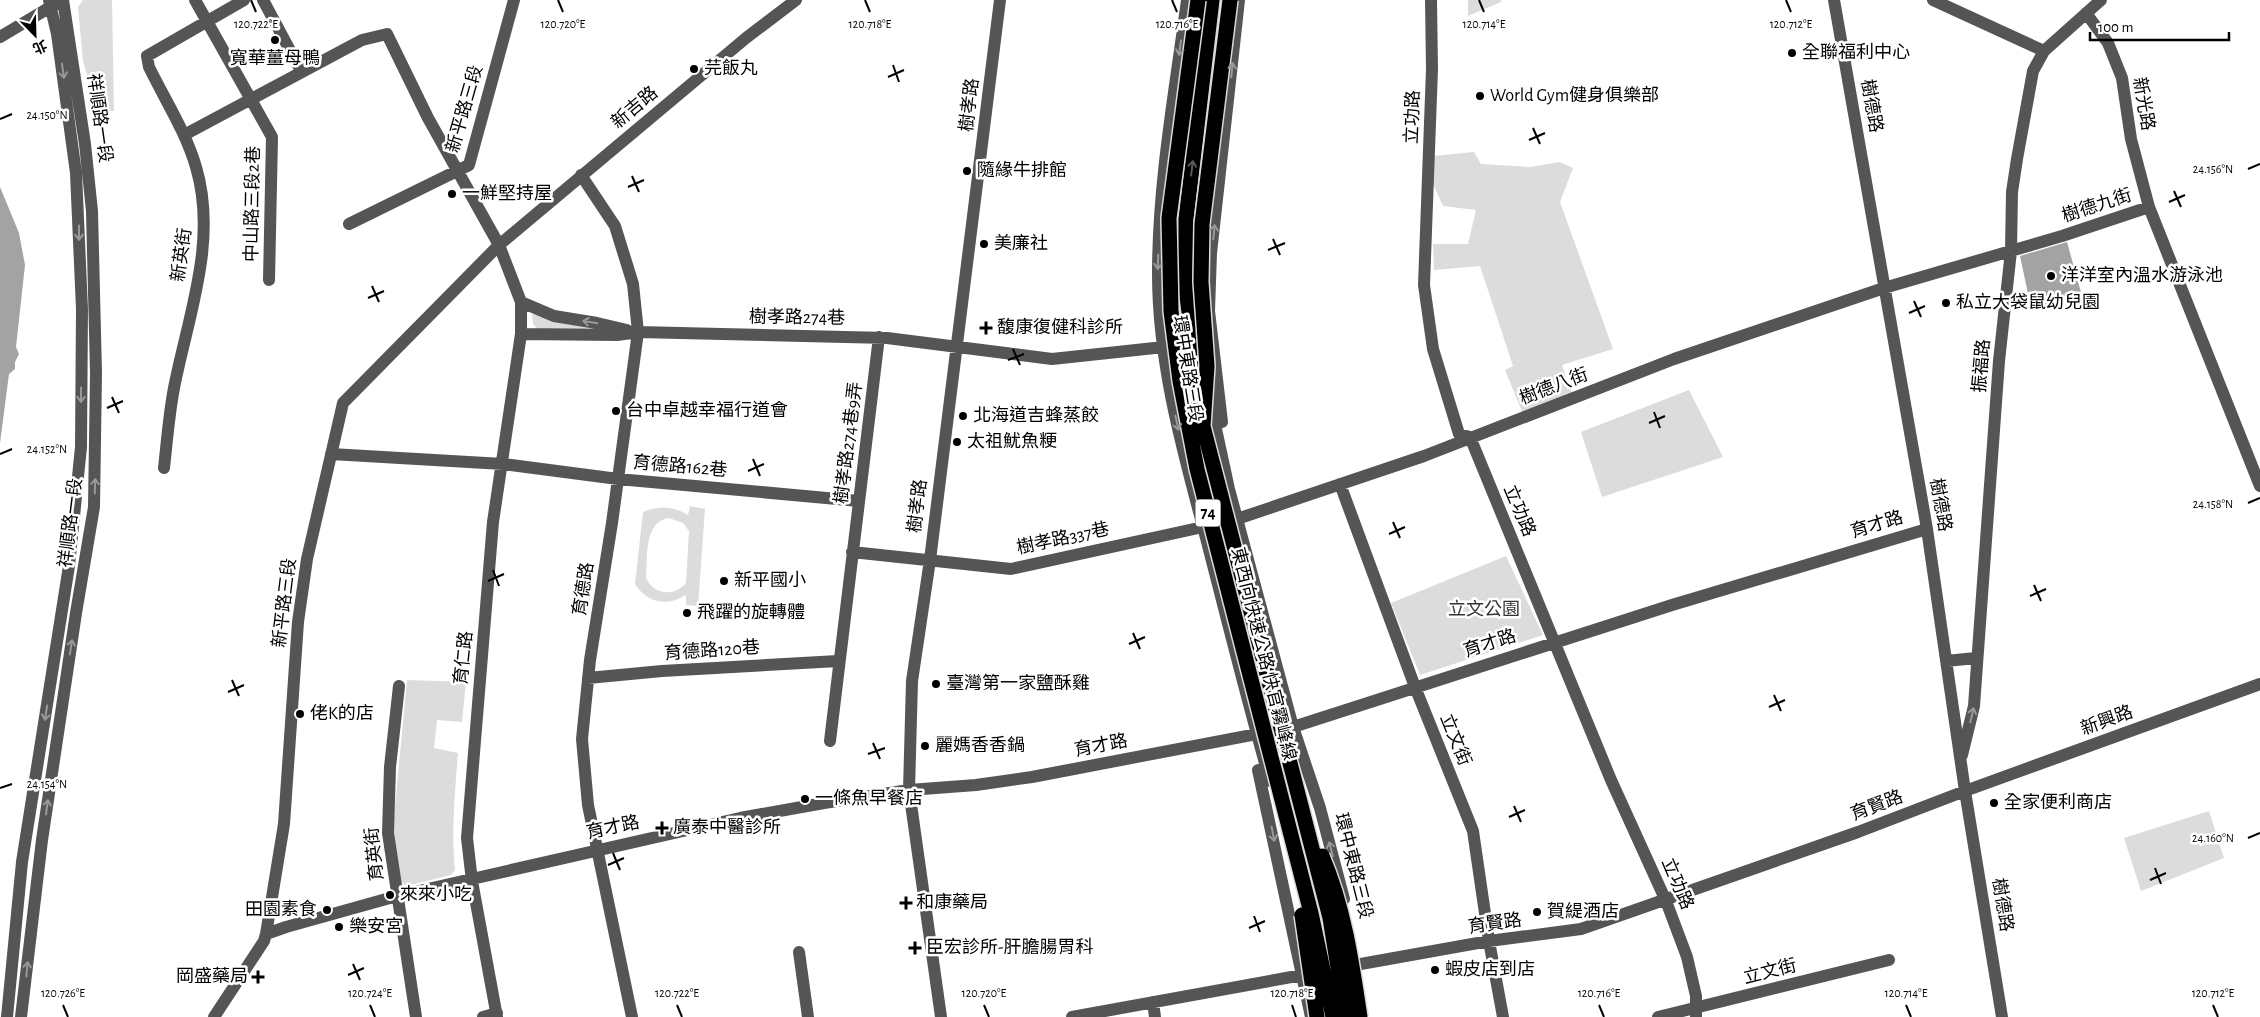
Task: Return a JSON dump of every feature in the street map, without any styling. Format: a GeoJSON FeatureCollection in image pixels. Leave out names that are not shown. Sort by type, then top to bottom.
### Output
{"type":"FeatureCollection","features":[{"type":"Feature","properties":{"kind":"highway","name":"東西向快速公路 快官霧峰線"},"geometry":{"type":"LineString","coordinates":[[1198,0],[1169,218],[1170,311],[1196,469],[1285,820],[1311,913],[1332,1017]]}},
{"type":"Feature","properties":{"kind":"highway","name":"東西向快速公路 快官霧峰線"},"geometry":{"type":"LineString","coordinates":[[1212,0],[1186,220],[1185,280],[1191,339],[1203,426],[1330,918],[1346,1017]]}},
{"type":"Feature","properties":{"kind":"highway","name":"74"},"geometry":{"type":"LineString","coordinates":[[1203,426],[1206,366],[1201,282],[1202,224],[1230,0]]}},
{"type":"Feature","properties":{"kind":"highway"},"geometry":{"type":"LineString","coordinates":[[1304,816],[1334,884],[1348,945],[1360,1017]]}},
{"type":"Feature","properties":{"kind":"highway"},"geometry":{"type":"LineString","coordinates":[[1285,820],[1317,1017]]}},
{"type":"Feature","properties":{"kind":"street","name":"中山路三段2巷"},"geometry":{"type":"LineString","coordinates":[[194,0],[254,96],[272,137],[269,280]]}},
{"type":"Feature","properties":{"kind":"street"},"geometry":{"type":"LineString","coordinates":[[207,22],[244,0]]}},
{"type":"Feature","properties":{"kind":"street"},"geometry":{"type":"LineString","coordinates":[[262,0],[296,74]]}},
{"type":"Feature","properties":{"kind":"street","name":"新平路三段"},"geometry":{"type":"LineString","coordinates":[[514,0],[469,165],[458,170],[498,245],[521,302]]}},
{"type":"Feature","properties":{"kind":"street","name":"新吉路"},"geometry":{"type":"LineString","coordinates":[[498,245],[746,38],[796,0]]}},
{"type":"Feature","properties":{"kind":"street","name":"樹孝路"},"geometry":{"type":"LineString","coordinates":[[942,1017],[909,790],[912,680],[930,560],[1000,0]]}},
{"type":"Feature","properties":{"kind":"street","name":"環中東路三段"},"geometry":{"type":"LineString","coordinates":[[1187,0],[1160,217],[1158,275],[1169,386],[1203,527],[1257,735],[1307,912],[1326,1017]]}},
{"type":"Feature","properties":{"kind":"street","name":"環中東路三段"},"geometry":{"type":"LineString","coordinates":[[1223,0],[1198,222],[1195,278],[1199,341],[1229,489],[1293,727],[1320,808],[1345,901],[1355,1017]]}},
{"type":"Feature","properties":{"kind":"street","name":"環中東路三段"},"geometry":{"type":"LineString","coordinates":[[1229,489],[1209,311],[1211,253],[1239,0]]}},
{"type":"Feature","properties":{"kind":"street","name":"立功路"},"geometry":{"type":"LineString","coordinates":[[1431,0],[1432,69],[1424,285],[1433,349],[1459,434],[1470,437],[1611,780],[1666,901],[1687,957],[1696,1012]]}},
{"type":"Feature","properties":{"kind":"street","name":"樹德路"},"geometry":{"type":"LineString","coordinates":[[1834,0],[1927,529],[1965,791],[2002,1017]]}},
{"type":"Feature","properties":{"kind":"street"},"geometry":{"type":"LineString","coordinates":[[1933,0],[2044,52]]}},
{"type":"Feature","properties":{"kind":"street","name":"振福路"},"geometry":{"type":"LineString","coordinates":[[1961,763],[1974,708],[1976,658],[1999,361],[2011,251],[2012,192],[2033,71],[2044,52],[2101,0]]}},
{"type":"Feature","properties":{"kind":"street"},"geometry":{"type":"LineString","coordinates":[[0,37],[56,2]]}},
{"type":"Feature","properties":{"kind":"street","name":"祥順路一段"},"geometry":{"type":"LineString","coordinates":[[7,1017],[22,862],[69,566],[81,448],[82,309],[76,172],[57,34],[56,2]]}},
{"type":"Feature","properties":{"kind":"street","name":"祥順路一段"},"geometry":{"type":"LineString","coordinates":[[22,1017],[42,840],[94,507],[96,373],[92,211],[85,144],[56,2]]}},
{"type":"Feature","properties":{"kind":"street","name":"新光路"},"geometry":{"type":"LineString","coordinates":[[2086,13],[2108,43],[2122,78],[2131,139],[2149,207]]}},
{"type":"Feature","properties":{"kind":"street","name":"新英街"},"geometry":{"type":"LineString","coordinates":[[164,468],[174,390],[205,235],[204,208],[196,167],[184,135],[149,67],[147,56],[207,22]]}},
{"type":"Feature","properties":{"kind":"street"},"geometry":{"type":"LineString","coordinates":[[184,135],[362,40],[387,34],[428,118],[458,170],[349,224]]}},
{"type":"Feature","properties":{"kind":"street","name":"育德路"},"geometry":{"type":"LineString","coordinates":[[582,175],[614,226],[633,284],[638,332],[588,678],[582,739],[588,805],[632,1017]]}},
{"type":"Feature","properties":{"kind":"street","name":"樹德九街"},"geometry":{"type":"LineString","coordinates":[[1884,288],[2011,251],[2149,207],[2260,486]]}},
{"type":"Feature","properties":{"kind":"street","name":"新平路三段"},"geometry":{"type":"LineString","coordinates":[[214,1017],[266,934],[284,824],[298,622],[307,559],[343,403],[498,245]]}},
{"type":"Feature","properties":{"kind":"street","name":"樹德八街"},"geometry":{"type":"LineString","coordinates":[[1237,519],[1424,456],[1674,359],[1884,288]]}},
{"type":"Feature","properties":{"kind":"street"},"geometry":{"type":"LineString","coordinates":[[521,302],[554,316],[597,322],[638,332]]}},
{"type":"Feature","properties":{"kind":"street","name":"育仁路"},"geometry":{"type":"LineString","coordinates":[[497,1015],[467,838],[493,522],[520,334],[521,302]]}},
{"type":"Feature","properties":{"kind":"street"},"geometry":{"type":"LineString","coordinates":[[520,334],[617,335],[638,332]]}},
{"type":"Feature","properties":{"kind":"street","name":"樹孝路274巷"},"geometry":{"type":"LineString","coordinates":[[638,332],[879,337],[1052,358],[1164,347]]}},
{"type":"Feature","properties":{"kind":"street","name":"樹孝路274巷9弄"},"geometry":{"type":"LineString","coordinates":[[830,741],[838,661],[879,337]]}},
{"type":"Feature","properties":{"kind":"street","name":"育德路162巷"},"geometry":{"type":"LineString","coordinates":[[331,454],[502,464],[618,479],[859,501]]}},
{"type":"Feature","properties":{"kind":"street","name":"立文街"},"geometry":{"type":"LineString","coordinates":[[1340,484],[1415,686],[1473,831],[1489,941],[1503,1017]]}},
{"type":"Feature","properties":{"kind":"street","name":"樹孝路337巷"},"geometry":{"type":"LineString","coordinates":[[852,552],[1011,569],[1203,527]]}},
{"type":"Feature","properties":{"kind":"street","name":"育才路"},"geometry":{"type":"LineString","coordinates":[[266,934],[397,896],[473,877],[749,816],[909,790],[976,785],[1032,777],[1293,727],[1555,641],[1927,529]]}},
{"type":"Feature","properties":{"kind":"street"},"geometry":{"type":"LineString","coordinates":[[1946,661],[1976,658]]}},
{"type":"Feature","properties":{"kind":"street","name":"育德路120巷"},"geometry":{"type":"LineString","coordinates":[[588,678],[662,671],[838,661]]}},
{"type":"Feature","properties":{"kind":"street","name":"新興路"},"geometry":{"type":"LineString","coordinates":[[1965,791],[2260,684]]}},
{"type":"Feature","properties":{"kind":"street","name":"育英街"},"geometry":{"type":"LineString","coordinates":[[399,686],[390,767],[388,833],[416,1017]]}},
{"type":"Feature","properties":{"kind":"street","name":"環中東路三段"},"geometry":{"type":"LineString","coordinates":[[1257,735],[1257,765],[1311,1017]]}},
{"type":"Feature","properties":{"kind":"street","name":"育賢路"},"geometry":{"type":"LineString","coordinates":[[1072,1017],[1489,941],[1581,929],[1666,901],[1858,832],[1965,791]]}},
{"type":"Feature","properties":{"kind":"street"},"geometry":{"type":"LineString","coordinates":[[799,952],[808,1017]]}},
{"type":"Feature","properties":{"kind":"street","name":"立文街"},"geometry":{"type":"LineString","coordinates":[[1658,1017],[1696,1012],[1889,960]]}},
{"type":"Feature","properties":{"kind":"street","name":"環中東路三段"},"geometry":{"type":"LineString","coordinates":[[1352,965],[1366,1017]]}},
{"type":"Feature","properties":{"kind":"street"},"geometry":{"type":"LineString","coordinates":[[1153,1002],[1155,1017]]}},
{"type":"Feature","properties":{"kind":"street"},"geometry":{"type":"LineString","coordinates":[[483,1017],[497,1015]]}},
{"type":"Feature","properties":{"kind":"green space"},"geometry":{"type":"Polygon","coordinates":[[[83,0],[112,0],[114,111],[98,111],[83,61],[78,7],[83,0]]]}},
{"type":"Feature","properties":{"kind":"green space"},"geometry":{"type":"Polygon","coordinates":[[[1468,0],[1501,0],[1501,2],[1468,16],[1468,0]]]}},
{"type":"Feature","properties":{"kind":"green space"},"geometry":{"type":"Polygon","coordinates":[[[1474,152],[1481,164],[1530,167],[1560,162],[1573,168],[1560,202],[1613,349],[1562,365],[1573,396],[1523,414],[1505,370],[1513,366],[1480,266],[1434,270],[1433,244],[1468,244],[1476,210],[1443,206],[1433,184],[1433,156],[1474,152]]]}},
{"type":"Feature","properties":{"kind":"green space"},"geometry":{"type":"Polygon","coordinates":[[[532,314],[607,329],[539,330],[533,324],[532,314]]]}},
{"type":"Feature","properties":{"kind":"green space"},"geometry":{"type":"Polygon","coordinates":[[[1689,390],[1723,457],[1602,497],[1581,432],[1689,390]]]}},
{"type":"Feature","properties":{"kind":"green space"},"geometry":{"type":"Polygon","coordinates":[[[690,506],[705,509],[698,606],[686,605],[686,595],[679,599],[665,602],[651,599],[635,584],[643,512],[655,508],[666,508],[688,515],[690,506]],[[669,518],[655,526],[651,533],[647,551],[646,578],[659,591],[676,591],[686,583],[689,531],[683,523],[669,518]]]}},
{"type":"Feature","properties":{"kind":"green space","name":"立文公園"},"geometry":{"type":"Polygon","coordinates":[[[1506,556],[1543,635],[1420,675],[1391,603],[1506,556]]]}},
{"type":"Feature","properties":{"kind":"green space"},"geometry":{"type":"Polygon","coordinates":[[[407,680],[466,682],[462,722],[437,720],[434,748],[458,753],[453,826],[455,870],[451,875],[406,886],[401,882],[393,828],[407,680]]]}},
{"type":"Feature","properties":{"kind":"green space"},"geometry":{"type":"Polygon","coordinates":[[[2209,811],[2224,858],[2141,891],[2124,838],[2209,811]]]}},
{"type":"Feature","properties":{"kind":"shaded area"},"geometry":{"type":"Polygon","coordinates":[[[0,187],[19,233],[25,265],[16,347],[19,354],[15,362],[15,369],[9,374],[0,443],[0,187]]]}},
{"type":"Feature","properties":{"kind":"shaded area","name":"洋洋室內溫水游泳池"},"geometry":{"type":"Polygon","coordinates":[[[2067,242],[2083,304],[2067,308],[2065,301],[2030,311],[2020,256],[2067,242]]]}},
{"type":"Feature","properties":{"kind":"place","name":"寬華薑母鴨"},"geometry":{"type":"Point","coordinates":[275,40]}},
{"type":"Feature","properties":{"kind":"place","name":"全聯福利中心"},"geometry":{"type":"Point","coordinates":[1792,53]}},
{"type":"Feature","properties":{"kind":"place","name":"芫飯丸"},"geometry":{"type":"Point","coordinates":[694,69]}},
{"type":"Feature","properties":{"kind":"place","name":"World Gym健身俱樂部"},"geometry":{"type":"Point","coordinates":[1480,96]}},
{"type":"Feature","properties":{"kind":"place","name":"隨緣牛排館"},"geometry":{"type":"Point","coordinates":[967,171]}},
{"type":"Feature","properties":{"kind":"place","name":"一鮮堅持屋"},"geometry":{"type":"Point","coordinates":[452,194]}},
{"type":"Feature","properties":{"kind":"place","name":"美廉社"},"geometry":{"type":"Point","coordinates":[984,244]}},
{"type":"Feature","properties":{"kind":"place","name":"洋洋室內溫水游泳池"},"geometry":{"type":"Point","coordinates":[2051,276]}},
{"type":"Feature","properties":{"kind":"place","name":"私立大袋鼠幼兒園"},"geometry":{"type":"Point","coordinates":[1946,303]}},
{"type":"Feature","properties":{"kind":"place","name":"馥康復健科診所"},"geometry":{"type":"Point","coordinates":[986,328]}},
{"type":"Feature","properties":{"kind":"place","name":"台中卓越幸福行道會"},"geometry":{"type":"Point","coordinates":[616,411]}},
{"type":"Feature","properties":{"kind":"place","name":"北海道吉蜂蒸餃"},"geometry":{"type":"Point","coordinates":[963,416]}},
{"type":"Feature","properties":{"kind":"place","name":"太祖魷魚粳"},"geometry":{"type":"Point","coordinates":[957,442]}},
{"type":"Feature","properties":{"kind":"place","name":"新平國小"},"geometry":{"type":"Point","coordinates":[724,581]}},
{"type":"Feature","properties":{"kind":"place","name":"飛躍的旋轉體"},"geometry":{"type":"Point","coordinates":[687,613]}},
{"type":"Feature","properties":{"kind":"place","name":"臺灣第一家鹽酥雞"},"geometry":{"type":"Point","coordinates":[936,684]}},
{"type":"Feature","properties":{"kind":"place","name":"佬K的店"},"geometry":{"type":"Point","coordinates":[300,714]}},
{"type":"Feature","properties":{"kind":"place","name":"麗媽香香鍋"},"geometry":{"type":"Point","coordinates":[925,746]}},
{"type":"Feature","properties":{"kind":"place","name":"一條魚早餐店"},"geometry":{"type":"Point","coordinates":[805,799]}},
{"type":"Feature","properties":{"kind":"place","name":"全家便利商店"},"geometry":{"type":"Point","coordinates":[1994,803]}},
{"type":"Feature","properties":{"kind":"place","name":"廣泰中醫診所"},"geometry":{"type":"Point","coordinates":[662,828]}},
{"type":"Feature","properties":{"kind":"place","name":"來來小吃"},"geometry":{"type":"Point","coordinates":[390,895]}},
{"type":"Feature","properties":{"kind":"place","name":"和康藥局"},"geometry":{"type":"Point","coordinates":[906,903]}},
{"type":"Feature","properties":{"kind":"place","name":"田園素食"},"geometry":{"type":"Point","coordinates":[327,910]}},
{"type":"Feature","properties":{"kind":"place","name":"賀緹酒店"},"geometry":{"type":"Point","coordinates":[1537,912]}},
{"type":"Feature","properties":{"kind":"place","name":"樂安宮"},"geometry":{"type":"Point","coordinates":[339,927]}},
{"type":"Feature","properties":{"kind":"place","name":"臣宏診所-肝膽腸胃科"},"geometry":{"type":"Point","coordinates":[915,948]}},
{"type":"Feature","properties":{"kind":"place","name":"蝦皮店到店"},"geometry":{"type":"Point","coordinates":[1435,970]}},
{"type":"Feature","properties":{"kind":"place","name":"岡盛藥局"},"geometry":{"type":"Point","coordinates":[258,977]}}]}
